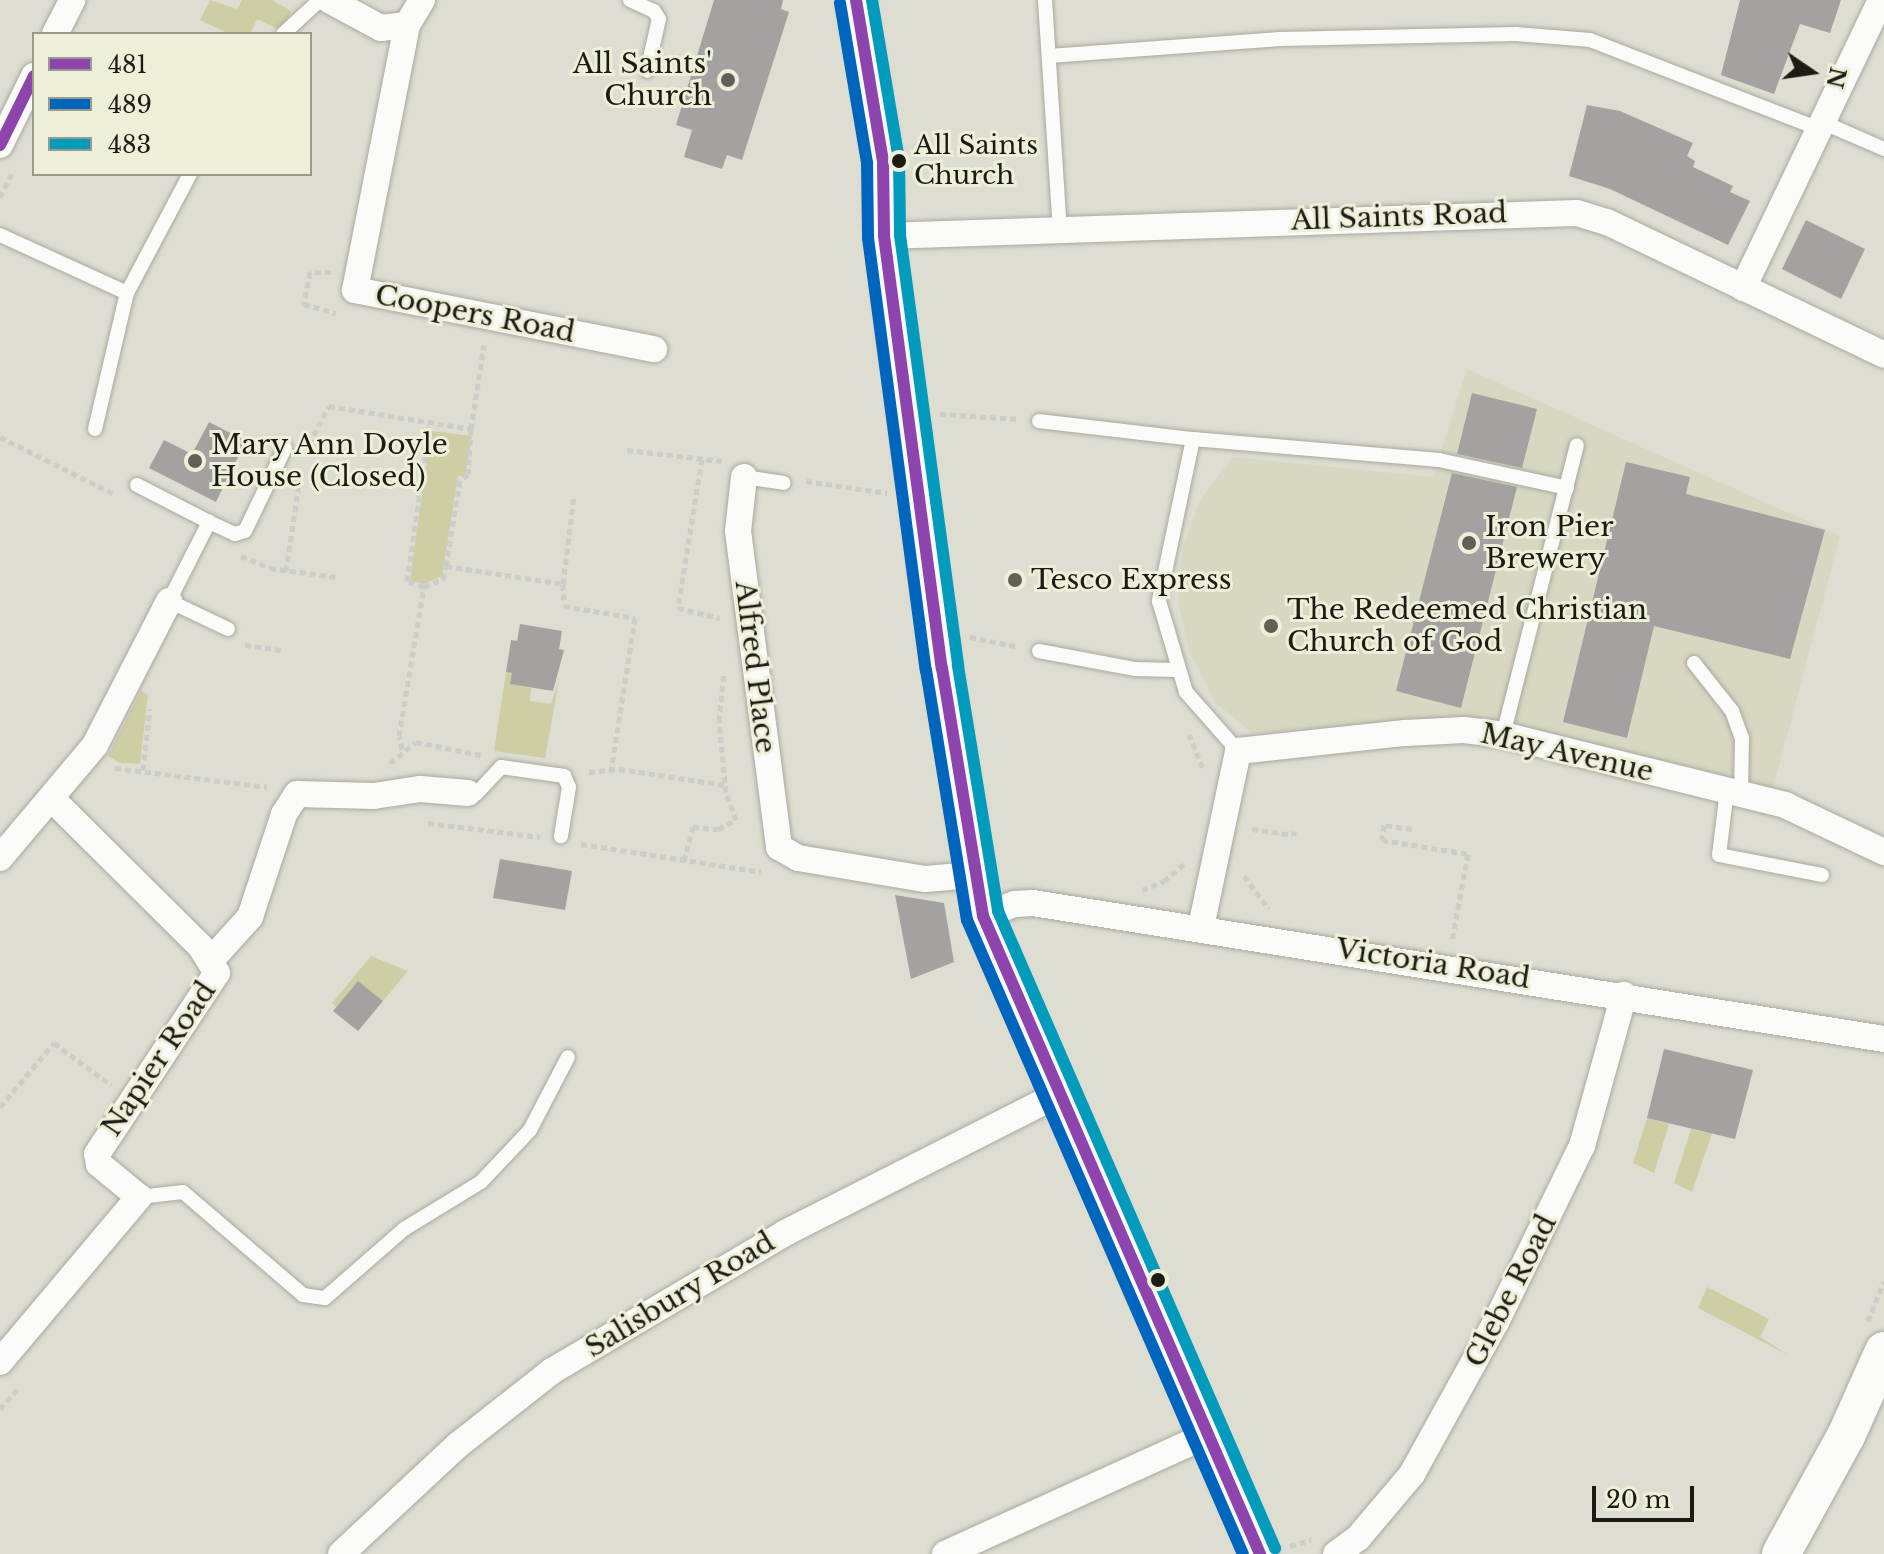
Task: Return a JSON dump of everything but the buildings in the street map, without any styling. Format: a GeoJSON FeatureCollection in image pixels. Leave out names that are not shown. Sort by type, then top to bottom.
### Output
{"type":"FeatureCollection","features":[{"type":"Feature","properties":{"kind":"main road"},"geometry":{"type":"LineString","coordinates":[[1781,1554],[1874,1401],[1884,1351]]}},
{"type":"Feature","properties":{"kind":"street"},"geometry":{"type":"LineString","coordinates":[[56,32],[72,0]]}},
{"type":"Feature","properties":{"kind":"street"},"geometry":{"type":"LineString","coordinates":[[329,0],[381,28],[407,25]]}},
{"type":"Feature","properties":{"kind":"street","name":"Coopers Road"},"geometry":{"type":"LineString","coordinates":[[422,0],[407,25],[355,290],[654,349]]}},
{"type":"Feature","properties":{"kind":"street"},"geometry":{"type":"LineString","coordinates":[[856,0],[883,162],[884,236],[929,421],[973,875],[983,916],[1209,1434],[1271,1547]]}},
{"type":"Feature","properties":{"kind":"street"},"geometry":{"type":"LineString","coordinates":[[1743,288],[1881,0]]}},
{"type":"Feature","properties":{"kind":"street"},"geometry":{"type":"LineString","coordinates":[[0,145],[32,80]]}},
{"type":"Feature","properties":{"kind":"street","name":"All Saints Road"},"geometry":{"type":"LineString","coordinates":[[884,236],[1568,213],[1607,222],[1884,355]]}},
{"type":"Feature","properties":{"kind":"street","name":"Alfred Place"},"geometry":{"type":"LineString","coordinates":[[744,477],[738,531],[782,864]]}},
{"type":"Feature","properties":{"kind":"street"},"geometry":{"type":"LineString","coordinates":[[0,858],[53,800],[104,731],[169,601]]}},
{"type":"Feature","properties":{"kind":"street","name":"May Avenue"},"geometry":{"type":"LineString","coordinates":[[1238,751],[1405,733],[1464,730],[1503,735],[1785,805],[1884,852]]}},
{"type":"Feature","properties":{"kind":"street"},"geometry":{"type":"LineString","coordinates":[[1201,927],[1238,751]]}},
{"type":"Feature","properties":{"kind":"street"},"geometry":{"type":"LineString","coordinates":[[212,959],[250,917],[284,814],[297,794],[374,796],[420,789],[468,793]]}},
{"type":"Feature","properties":{"kind":"street","name":"Napier Road"},"geometry":{"type":"LineString","coordinates":[[53,800],[212,959],[217,970],[213,982],[131,1100],[96,1157],[139,1197]]}},
{"type":"Feature","properties":{"kind":"street"},"geometry":{"type":"LineString","coordinates":[[782,864],[925,879],[973,875]]}},
{"type":"Feature","properties":{"kind":"street","name":"Victoria Road"},"geometry":{"type":"LineString","coordinates":[[983,916],[1026,903],[1201,927],[1884,1039]]}},
{"type":"Feature","properties":{"kind":"street","name":"Glebe Road"},"geometry":{"type":"LineString","coordinates":[[1327,1546],[1358,1538],[1412,1474],[1496,1322],[1582,1146],[1624,995]]}},
{"type":"Feature","properties":{"kind":"street","name":"Salisbury Road"},"geometry":{"type":"LineString","coordinates":[[341,1554],[458,1445],[552,1371],[785,1233],[1059,1094]]}},
{"type":"Feature","properties":{"kind":"street"},"geometry":{"type":"LineString","coordinates":[[0,1362],[139,1197]]}},
{"type":"Feature","properties":{"kind":"street"},"geometry":{"type":"LineString","coordinates":[[945,1554],[1209,1434]]}},
{"type":"Feature","properties":{"kind":"lane"},"geometry":{"type":"LineString","coordinates":[[285,32],[320,0]]}},
{"type":"Feature","properties":{"kind":"lane"},"geometry":{"type":"LineString","coordinates":[[630,0],[654,11],[659,19],[647,71]]}},
{"type":"Feature","properties":{"kind":"lane"},"geometry":{"type":"LineString","coordinates":[[1045,0],[1060,229]]}},
{"type":"Feature","properties":{"kind":"lane"},"geometry":{"type":"LineString","coordinates":[[1049,56],[1280,39],[1516,34],[1590,40],[1884,149]]}},
{"type":"Feature","properties":{"kind":"lane"},"geometry":{"type":"LineString","coordinates":[[95,429],[127,293],[189,176]]}},
{"type":"Feature","properties":{"kind":"lane"},"geometry":{"type":"LineString","coordinates":[[0,235],[127,293]]}},
{"type":"Feature","properties":{"kind":"lane"},"geometry":{"type":"LineString","coordinates":[[1039,421],[1193,439],[1439,460],[1567,488]]}},
{"type":"Feature","properties":{"kind":"lane"},"geometry":{"type":"LineString","coordinates":[[1193,439],[1159,601],[1186,692],[1238,751]]}},
{"type":"Feature","properties":{"kind":"lane"},"geometry":{"type":"LineString","coordinates":[[1503,735],[1577,445]]}},
{"type":"Feature","properties":{"kind":"lane"},"geometry":{"type":"LineString","coordinates":[[137,485],[209,522],[242,534],[285,448]]}},
{"type":"Feature","properties":{"kind":"lane"},"geometry":{"type":"LineString","coordinates":[[744,477],[784,483]]}},
{"type":"Feature","properties":{"kind":"lane"},"geometry":{"type":"LineString","coordinates":[[209,522],[169,601],[228,629]]}},
{"type":"Feature","properties":{"kind":"lane"},"geometry":{"type":"LineString","coordinates":[[1039,651],[1135,669],[1177,670]]}},
{"type":"Feature","properties":{"kind":"lane"},"geometry":{"type":"LineString","coordinates":[[1694,663],[1732,711],[1742,738],[1734,792],[1719,855],[1822,875]]}},
{"type":"Feature","properties":{"kind":"lane"},"geometry":{"type":"LineString","coordinates":[[468,793],[476,794],[501,767],[567,779],[554,837]]}},
{"type":"Feature","properties":{"kind":"lane"},"geometry":{"type":"LineString","coordinates":[[139,1197],[183,1192],[303,1295],[325,1298],[404,1229],[481,1182],[530,1130],[568,1057]]}},
{"type":"Feature","properties":{"kind":"path"},"geometry":{"type":"LineString","coordinates":[[430,423],[407,581],[424,587],[443,579],[460,481],[468,474],[471,429],[488,316]]}},
{"type":"Feature","properties":{"kind":"path"},"geometry":{"type":"LineString","coordinates":[[936,399],[929,421],[1039,421]]}},
{"type":"Feature","properties":{"kind":"path"},"geometry":{"type":"LineString","coordinates":[[286,571],[303,459],[329,406],[421,418],[430,423],[471,429]]}},
{"type":"Feature","properties":{"kind":"path"},"geometry":{"type":"LineString","coordinates":[[0,437],[123,498]]}},
{"type":"Feature","properties":{"kind":"path"},"geometry":{"type":"LineString","coordinates":[[702,459],[678,608],[725,621]]}},
{"type":"Feature","properties":{"kind":"path"},"geometry":{"type":"LineString","coordinates":[[574,496],[563,584],[564,606],[635,618],[611,771]]}},
{"type":"Feature","properties":{"kind":"path"},"geometry":{"type":"LineString","coordinates":[[238,554],[286,571],[335,577]]}},
{"type":"Feature","properties":{"kind":"path"},"geometry":{"type":"LineString","coordinates":[[446,566],[563,584]]}},
{"type":"Feature","properties":{"kind":"path"},"geometry":{"type":"LineString","coordinates":[[402,750],[399,736],[424,587]]}},
{"type":"Feature","properties":{"kind":"path"},"geometry":{"type":"LineString","coordinates":[[966,650],[965,636],[1039,651]]}},
{"type":"Feature","properties":{"kind":"path"},"geometry":{"type":"LineString","coordinates":[[236,643],[281,650]]}},
{"type":"Feature","properties":{"kind":"path"},"geometry":{"type":"LineString","coordinates":[[684,861],[693,827],[718,829],[736,820],[725,785],[718,715],[726,661]]}},
{"type":"Feature","properties":{"kind":"path"},"geometry":{"type":"LineString","coordinates":[[143,770],[151,702]]}},
{"type":"Feature","properties":{"kind":"path"},"geometry":{"type":"LineString","coordinates":[[1185,725],[1203,775]]}},
{"type":"Feature","properties":{"kind":"path"},"geometry":{"type":"LineString","coordinates":[[567,779],[580,772],[611,771],[725,785]]}},
{"type":"Feature","properties":{"kind":"path"},"geometry":{"type":"LineString","coordinates":[[424,822],[554,837]]}},
{"type":"Feature","properties":{"kind":"path"},"geometry":{"type":"LineString","coordinates":[[1412,829],[1384,825],[1382,840],[1468,854],[1451,946]]}},
{"type":"Feature","properties":{"kind":"path"},"geometry":{"type":"LineString","coordinates":[[1240,828],[1293,835],[1295,831]]}},
{"type":"Feature","properties":{"kind":"path"},"geometry":{"type":"LineString","coordinates":[[576,843],[684,861],[782,864]]}},
{"type":"Feature","properties":{"kind":"path"},"geometry":{"type":"LineString","coordinates":[[1136,891],[1164,881],[1189,854]]}},
{"type":"Feature","properties":{"kind":"path"},"geometry":{"type":"LineString","coordinates":[[1241,866],[1250,890],[1280,915]]}},
{"type":"Feature","properties":{"kind":"path"},"geometry":{"type":"LineString","coordinates":[[1437,943],[1465,948]]}},
{"type":"Feature","properties":{"kind":"path"},"geometry":{"type":"LineString","coordinates":[[0,1107],[54,1043],[131,1100]]}},
{"type":"Feature","properties":{"kind":"path"},"geometry":{"type":"LineString","coordinates":[[1271,1547],[1327,1546]]}},
{"type":"Feature","properties":{"kind":"shaded area"},"geometry":{"type":"Polygon","coordinates":[[[1467,369],[1840,536],[1772,792],[1465,716],[1252,733],[1215,702],[1189,650],[1178,599],[1183,547],[1200,500],[1233,457],[1433,477],[1467,369]]]}},
{"type":"Feature","properties":{"kind":"green space"},"geometry":{"type":"Polygon","coordinates":[[[210,0],[237,9],[242,0],[272,0],[291,11],[282,31],[257,19],[251,32],[226,32],[200,20],[210,0]]]}},
{"type":"Feature","properties":{"kind":"green space"},"geometry":{"type":"Polygon","coordinates":[[[431,431],[472,436],[465,476],[458,476],[442,576],[424,584],[410,580],[431,431]]]}},
{"type":"Feature","properties":{"kind":"green space"},"geometry":{"type":"Polygon","coordinates":[[[506,672],[512,673],[511,684],[531,688],[530,701],[551,704],[559,681],[545,758],[494,751],[506,672]]]}},
{"type":"Feature","properties":{"kind":"green space"},"geometry":{"type":"Polygon","coordinates":[[[141,691],[148,695],[140,764],[120,763],[108,756],[141,691]]]}},
{"type":"Feature","properties":{"kind":"green space"},"geometry":{"type":"Polygon","coordinates":[[[371,956],[408,971],[383,1001],[358,981],[336,1007],[332,1003],[371,956]]]}},
{"type":"Feature","properties":{"kind":"green space"},"geometry":{"type":"Polygon","coordinates":[[[1715,1102],[1722,1104],[1692,1192],[1674,1183],[1691,1129],[1707,1133],[1715,1102]]]}},
{"type":"Feature","properties":{"kind":"green space"},"geometry":{"type":"Polygon","coordinates":[[[1647,1118],[1669,1124],[1654,1173],[1633,1163],[1647,1118]]]}},
{"type":"Feature","properties":{"kind":"green space"},"geometry":{"type":"Polygon","coordinates":[[[1707,1287],[1769,1319],[1760,1337],[1790,1356],[1698,1308],[1707,1287]]]}},
{"type":"Feature","properties":{"kind":"transit line","name":"481"},"geometry":{"type":"LineString","coordinates":[[856,0],[883,162],[884,236],[942,668],[983,916],[1260,1554]]}},
{"type":"Feature","properties":{"kind":"transit line","name":"483"},"geometry":{"type":"LineString","coordinates":[[872,0],[899,159],[900,235],[958,666],[998,911],[1275,1548]]}},
{"type":"Feature","properties":{"kind":"transit line","name":"489"},"geometry":{"type":"LineString","coordinates":[[840,3],[867,163],[868,238],[926,670],[967,920],[1243,1554]]}},
{"type":"Feature","properties":{"kind":"transit line","name":"481"},"geometry":{"type":"LineString","coordinates":[[0,145],[32,80]]}},
{"type":"Feature","properties":{"kind":"place","name":"All Saints' Church"},"geometry":{"type":"Point","coordinates":[728,80]}},
{"type":"Feature","properties":{"kind":"place","name":"All Saints Church"},"geometry":{"type":"Point","coordinates":[899,161]}},
{"type":"Feature","properties":{"kind":"place","name":"Mary Ann Doyle House (Closed)"},"geometry":{"type":"Point","coordinates":[195,461]}},
{"type":"Feature","properties":{"kind":"place","name":"Iron Pier Brewery"},"geometry":{"type":"Point","coordinates":[1469,543]}},
{"type":"Feature","properties":{"kind":"place","name":"Tesco Express"},"geometry":{"type":"Point","coordinates":[1015,580]}},
{"type":"Feature","properties":{"kind":"place","name":"The Redeemed Christian Church of God"},"geometry":{"type":"Point","coordinates":[1271,626]}}]}
